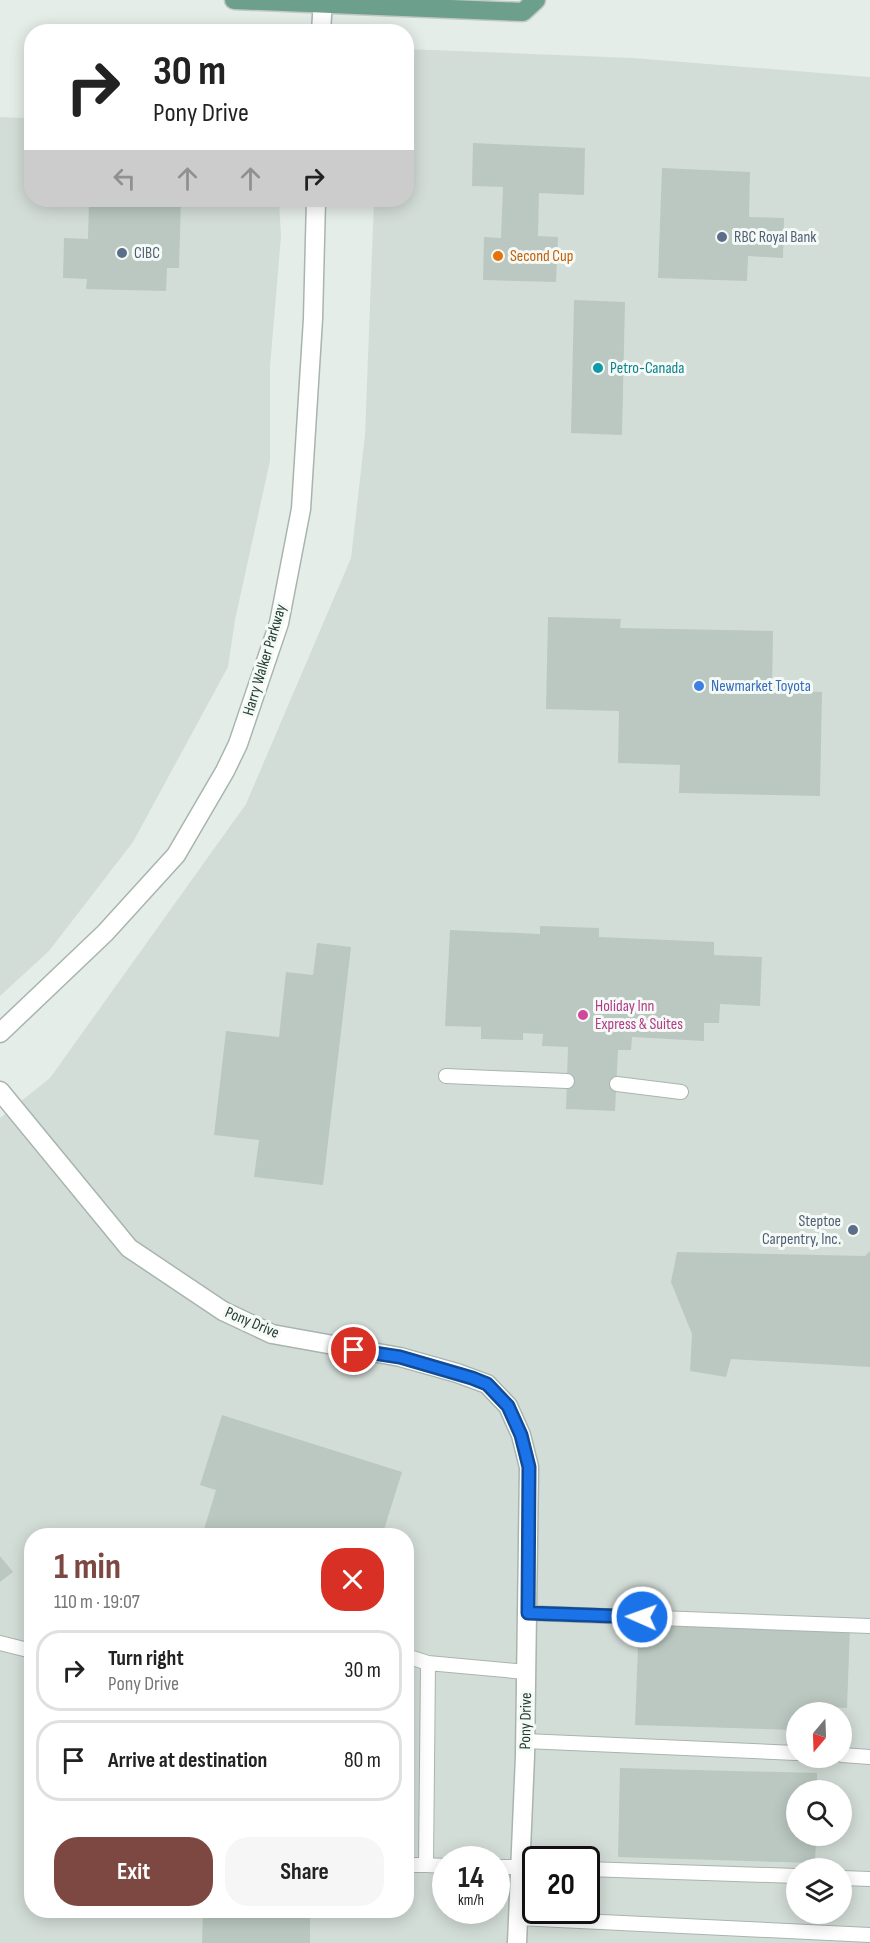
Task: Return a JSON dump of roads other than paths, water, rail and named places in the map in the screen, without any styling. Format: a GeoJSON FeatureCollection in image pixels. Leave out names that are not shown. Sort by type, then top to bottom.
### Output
{"type":"FeatureCollection","features":[{"type":"Feature","properties":{"kind":"main road"},"geometry":{"type":"LineString","coordinates":[[234,0],[523,12],[536,0]]}},
{"type":"Feature","properties":{"kind":"street"},"geometry":{"type":"LineString","coordinates":[[322,24],[323,3]]}},
{"type":"Feature","properties":{"kind":"street","name":"Harry Walker Parkway"},"geometry":{"type":"LineString","coordinates":[[0,1033],[105,933],[176,855],[225,771],[238,744],[279,623],[301,509],[313,318],[316,207]]}},
{"type":"Feature","properties":{"kind":"street","name":"Pony Drive"},"geometry":{"type":"LineString","coordinates":[[0,1090],[129,1248],[223,1311],[272,1334],[400,1357],[457,1373],[487,1384],[508,1406],[521,1435],[529,1467],[525,1740],[528,1846]]}},
{"type":"Feature","properties":{"kind":"street","name":"Pony Drive"},"geometry":{"type":"LineString","coordinates":[[517,1943],[522,1898]]}},
{"type":"Feature","properties":{"kind":"lane"},"geometry":{"type":"LineString","coordinates":[[446,1076],[567,1081]]}},
{"type":"Feature","properties":{"kind":"lane"},"geometry":{"type":"LineString","coordinates":[[617,1084],[681,1092]]}},
{"type":"Feature","properties":{"kind":"lane"},"geometry":{"type":"LineString","coordinates":[[528,1613],[870,1626]]}},
{"type":"Feature","properties":{"kind":"lane"},"geometry":{"type":"LineString","coordinates":[[0,1643],[24,1649]]}},
{"type":"Feature","properties":{"kind":"lane"},"geometry":{"type":"LineString","coordinates":[[414,1659],[428,1663],[526,1672]]}},
{"type":"Feature","properties":{"kind":"lane"},"geometry":{"type":"LineString","coordinates":[[426,1865],[428,1663]]}},
{"type":"Feature","properties":{"kind":"lane"},"geometry":{"type":"LineString","coordinates":[[525,1740],[786,1753]]}},
{"type":"Feature","properties":{"kind":"lane"},"geometry":{"type":"LineString","coordinates":[[852,1756],[870,1757]]}},
{"type":"Feature","properties":{"kind":"lane"},"geometry":{"type":"LineString","coordinates":[[414,1865],[432,1865]]}},
{"type":"Feature","properties":{"kind":"lane"},"geometry":{"type":"LineString","coordinates":[[600,1869],[786,1876]]}},
{"type":"Feature","properties":{"kind":"lane"},"geometry":{"type":"LineString","coordinates":[[852,1878],[870,1879]]}},
{"type":"Feature","properties":{"kind":"lane"},"geometry":{"type":"LineString","coordinates":[[518,1918],[870,1935]]}},
{"type":"Feature","properties":{"kind":"place","name":"RBC Royal Bank"},"geometry":{"type":"Point","coordinates":[722,237]}},
{"type":"Feature","properties":{"kind":"place","name":"CIBC"},"geometry":{"type":"Point","coordinates":[122,253]}},
{"type":"Feature","properties":{"kind":"place","name":"Second Cup"},"geometry":{"type":"Point","coordinates":[498,256]}},
{"type":"Feature","properties":{"kind":"place","name":"Petro-Canada"},"geometry":{"type":"Point","coordinates":[598,368]}},
{"type":"Feature","properties":{"kind":"place","name":"Newmarket Toyota"},"geometry":{"type":"Point","coordinates":[699,686]}},
{"type":"Feature","properties":{"kind":"place","name":"Holiday Inn Express & Suites"},"geometry":{"type":"Point","coordinates":[583,1015]}},
{"type":"Feature","properties":{"kind":"place","name":"Steptoe Carpentry, Inc."},"geometry":{"type":"Point","coordinates":[853,1230]}}]}
